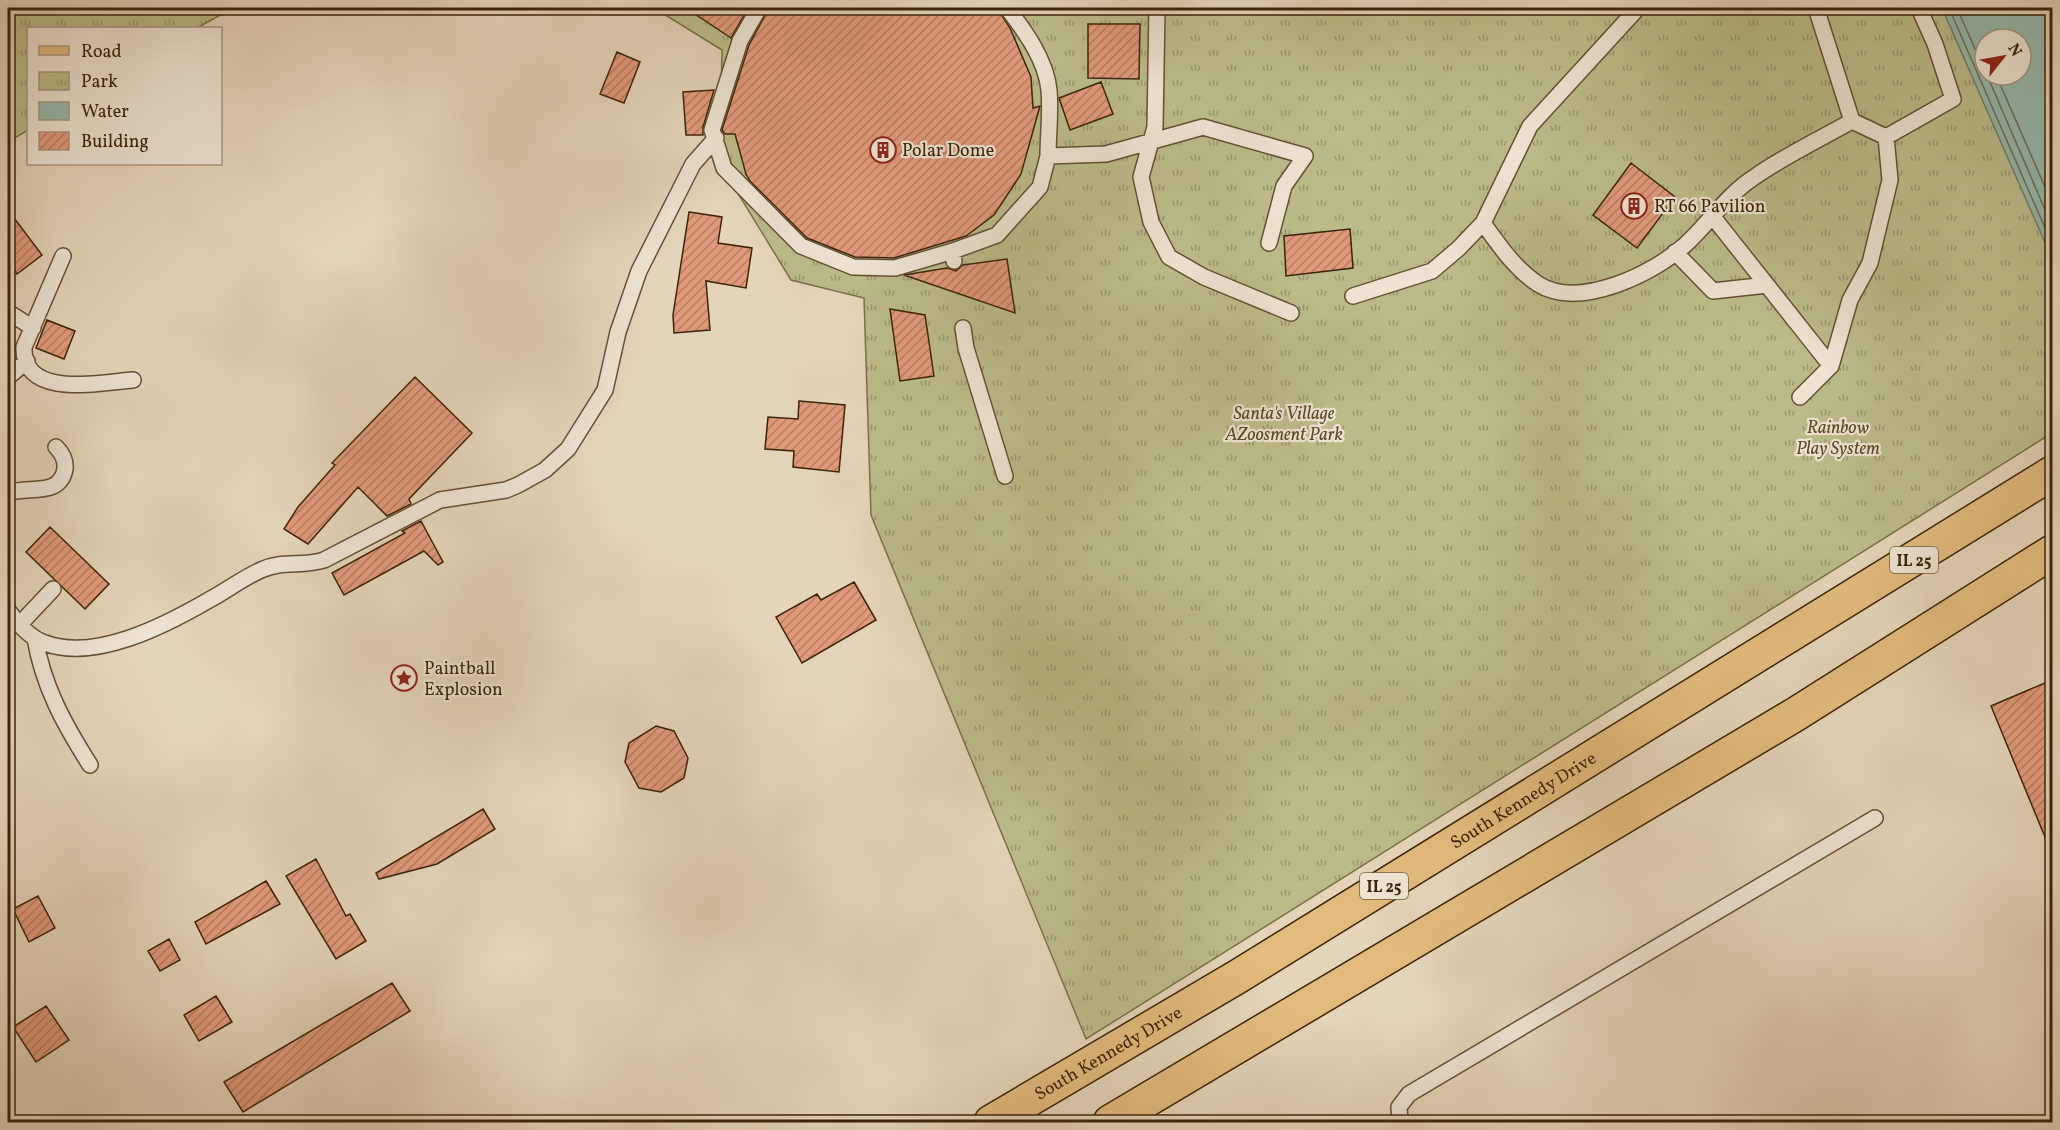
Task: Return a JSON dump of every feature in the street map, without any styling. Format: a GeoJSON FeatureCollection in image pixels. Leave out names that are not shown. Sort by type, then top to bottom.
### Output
{"type":"FeatureCollection","features":[{"type":"Feature","properties":{"kind":"main road","name":"South Kennedy Drive"},"geometry":{"type":"LineString","coordinates":[[992,1122],[1247,971],[2052,473]]}},
{"type":"Feature","properties":{"kind":"main road"},"geometry":{"type":"LineString","coordinates":[[1110,1122],[1796,714],[2052,552]]}},
{"type":"Feature","properties":{"kind":"lane"},"geometry":{"type":"LineString","coordinates":[[759,8],[740,41],[712,130],[724,168],[801,246],[853,267],[895,268],[954,256],[997,235],[1040,187],[1048,156],[1049,89],[1039,59],[1022,27],[1007,8]]}},
{"type":"Feature","properties":{"kind":"lane"},"geometry":{"type":"LineString","coordinates":[[1157,8],[1155,127],[1141,177],[1151,222],[1169,257],[1204,277],[1291,312]]}},
{"type":"Feature","properties":{"kind":"lane"},"geometry":{"type":"LineString","coordinates":[[1353,296],[1432,271],[1483,223],[1530,126],[1638,8]]}},
{"type":"Feature","properties":{"kind":"lane"},"geometry":{"type":"LineString","coordinates":[[1816,8],[1852,121],[1886,137]]}},
{"type":"Feature","properties":{"kind":"lane"},"geometry":{"type":"LineString","coordinates":[[1886,137],[1953,99],[1935,44],[1919,8]]}},
{"type":"Feature","properties":{"kind":"lane"},"geometry":{"type":"LineString","coordinates":[[1483,223],[1509,258],[1539,285],[1571,294],[1607,288],[1656,266],[1675,252],[1752,178],[1852,121]]}},
{"type":"Feature","properties":{"kind":"lane"},"geometry":{"type":"LineString","coordinates":[[1048,156],[1106,154],[1203,127],[1305,156],[1284,186],[1269,243]]}},
{"type":"Feature","properties":{"kind":"lane"},"geometry":{"type":"LineString","coordinates":[[1800,397],[1831,366],[1850,300],[1870,263],[1890,180],[1886,137]]}},
{"type":"Feature","properties":{"kind":"lane"},"geometry":{"type":"LineString","coordinates":[[8,610],[35,638],[44,643],[78,649],[119,641],[196,608],[260,570],[276,564],[314,564],[426,506],[454,497],[506,490],[545,470],[568,449],[598,405],[605,390],[618,332],[639,272],[693,164],[716,138]]}},
{"type":"Feature","properties":{"kind":"lane"},"geometry":{"type":"LineString","coordinates":[[1713,217],[1831,366]]}},
{"type":"Feature","properties":{"kind":"lane"},"geometry":{"type":"LineString","coordinates":[[1675,252],[1713,291],[1767,285]]}},
{"type":"Feature","properties":{"kind":"lane"},"geometry":{"type":"LineString","coordinates":[[63,256],[24,347],[27,361],[43,380],[58,385],[133,380]]}},
{"type":"Feature","properties":{"kind":"lane"},"geometry":{"type":"LineString","coordinates":[[8,312],[33,328]]}},
{"type":"Feature","properties":{"kind":"lane"},"geometry":{"type":"LineString","coordinates":[[963,328],[966,348],[1005,476]]}},
{"type":"Feature","properties":{"kind":"lane"},"geometry":{"type":"LineString","coordinates":[[8,377],[27,361]]}},
{"type":"Feature","properties":{"kind":"lane"},"geometry":{"type":"LineString","coordinates":[[8,493],[19,489],[48,489],[55,485],[65,470],[64,457],[56,447]]}},
{"type":"Feature","properties":{"kind":"lane"},"geometry":{"type":"LineString","coordinates":[[20,624],[53,589]]}},
{"type":"Feature","properties":{"kind":"lane"},"geometry":{"type":"LineString","coordinates":[[35,638],[41,669],[56,708],[90,765]]}},
{"type":"Feature","properties":{"kind":"lane"},"geometry":{"type":"LineString","coordinates":[[1400,1122],[1399,1107],[1409,1094],[1875,818]]}},
{"type":"Feature","properties":{"kind":"green space"},"geometry":{"type":"Polygon","coordinates":[[[8,8],[233,8],[199,27],[27,27],[27,131],[8,142],[8,8]]]}},
{"type":"Feature","properties":{"kind":"green space","name":"Santa's Village AZoosment Park"},"geometry":{"type":"Polygon","coordinates":[[[654,8],[2052,8],[2052,433],[1086,1039],[871,515],[864,298],[791,280],[720,164],[722,50],[654,8]]]}},
{"type":"Feature","properties":{"kind":"water"},"geometry":{"type":"Polygon","coordinates":[[[1942,8],[2052,8],[2052,254],[2050,254],[1977,87],[2033,87],[2033,27],[1973,27],[1973,79],[1942,8]]]}},
{"type":"Feature","properties":{"kind":"building"},"geometry":{"type":"Polygon","coordinates":[[[686,8],[748,8],[731,38],[686,8]]]}},
{"type":"Feature","properties":{"kind":"building","name":"Polar Dome"},"geometry":{"type":"Polygon","coordinates":[[[769,8],[997,8],[1010,28],[1031,77],[1033,108],[1040,106],[1021,174],[994,215],[966,236],[894,258],[855,257],[807,238],[750,181],[735,134],[725,134],[722,130],[749,45],[769,8]]]}},
{"type":"Feature","properties":{"kind":"building"},"geometry":{"type":"Polygon","coordinates":[[[1088,24],[1140,24],[1139,79],[1088,78],[1088,24]]]}},
{"type":"Feature","properties":{"kind":"building"},"geometry":{"type":"Polygon","coordinates":[[[617,52],[640,62],[624,103],[600,94],[617,52]]]}},
{"type":"Feature","properties":{"kind":"building"},"geometry":{"type":"Polygon","coordinates":[[[1101,82],[1113,114],[1070,130],[1059,98],[1101,82]]]}},
{"type":"Feature","properties":{"kind":"building"},"geometry":{"type":"Polygon","coordinates":[[[714,90],[703,127],[703,135],[686,135],[683,92],[714,90]]]}},
{"type":"Feature","properties":{"kind":"building","name":"RT 66 Pavilion"},"geometry":{"type":"Polygon","coordinates":[[[1631,163],[1675,197],[1637,248],[1593,215],[1631,163]]]}},
{"type":"Feature","properties":{"kind":"building"},"geometry":{"type":"Polygon","coordinates":[[[8,210],[42,255],[17,274],[8,261],[8,210]]]}},
{"type":"Feature","properties":{"kind":"building"},"geometry":{"type":"Polygon","coordinates":[[[689,212],[722,217],[718,243],[752,248],[746,288],[706,281],[710,330],[674,333],[673,315],[689,212]]]}},
{"type":"Feature","properties":{"kind":"building"},"geometry":{"type":"Polygon","coordinates":[[[1350,229],[1353,268],[1286,276],[1284,236],[1350,229]]]}},
{"type":"Feature","properties":{"kind":"building"},"geometry":{"type":"Polygon","coordinates":[[[1007,259],[1015,313],[904,275],[947,268],[956,271],[963,265],[1007,259]]]}},
{"type":"Feature","properties":{"kind":"building"},"geometry":{"type":"Polygon","coordinates":[[[890,309],[925,315],[934,376],[900,381],[890,309]]]}},
{"type":"Feature","properties":{"kind":"building"},"geometry":{"type":"Polygon","coordinates":[[[47,320],[75,331],[64,359],[36,348],[47,320]]]}},
{"type":"Feature","properties":{"kind":"building"},"geometry":{"type":"Polygon","coordinates":[[[415,377],[472,433],[409,499],[411,504],[387,516],[358,487],[308,544],[284,529],[298,507],[335,465],[332,463],[415,377]]]}},
{"type":"Feature","properties":{"kind":"building"},"geometry":{"type":"Polygon","coordinates":[[[799,401],[845,405],[839,472],[793,467],[794,451],[765,449],[768,417],[798,419],[799,401]]]}},
{"type":"Feature","properties":{"kind":"building"},"geometry":{"type":"Polygon","coordinates":[[[421,521],[443,562],[438,565],[424,551],[344,595],[332,573],[405,533],[402,531],[421,521]]]}},
{"type":"Feature","properties":{"kind":"building"},"geometry":{"type":"Polygon","coordinates":[[[50,527],[109,584],[85,609],[26,552],[50,527]]]}},
{"type":"Feature","properties":{"kind":"building"},"geometry":{"type":"Polygon","coordinates":[[[854,582],[876,620],[802,663],[776,617],[817,594],[821,600],[854,582]]]}},
{"type":"Feature","properties":{"kind":"building"},"geometry":{"type":"Polygon","coordinates":[[[2052,680],[2052,854],[1991,706],[2052,680]]]}},
{"type":"Feature","properties":{"kind":"building"},"geometry":{"type":"Polygon","coordinates":[[[656,726],[674,731],[688,758],[684,778],[661,792],[639,788],[625,762],[629,743],[656,726]]]}},
{"type":"Feature","properties":{"kind":"building"},"geometry":{"type":"Polygon","coordinates":[[[483,809],[495,829],[437,864],[379,879],[376,873],[483,809]]]}},
{"type":"Feature","properties":{"kind":"building"},"geometry":{"type":"Polygon","coordinates":[[[316,859],[346,916],[350,914],[366,941],[336,959],[286,876],[316,859]]]}},
{"type":"Feature","properties":{"kind":"building"},"geometry":{"type":"Polygon","coordinates":[[[266,881],[280,904],[206,944],[195,922],[266,881]]]}},
{"type":"Feature","properties":{"kind":"building"},"geometry":{"type":"Polygon","coordinates":[[[38,896],[55,928],[29,942],[13,909],[38,896]]]}},
{"type":"Feature","properties":{"kind":"building"},"geometry":{"type":"Polygon","coordinates":[[[169,939],[180,960],[160,971],[148,951],[169,939]]]}},
{"type":"Feature","properties":{"kind":"building"},"geometry":{"type":"Polygon","coordinates":[[[392,983],[410,1011],[243,1112],[224,1082],[392,983]]]}},
{"type":"Feature","properties":{"kind":"building"},"geometry":{"type":"Polygon","coordinates":[[[216,996],[232,1022],[199,1041],[184,1015],[216,996]]]}},
{"type":"Feature","properties":{"kind":"building"},"geometry":{"type":"Polygon","coordinates":[[[46,1006],[69,1040],[36,1062],[13,1027],[46,1006]]]}},
{"type":"Feature","properties":{"kind":"place","name":"Polar Dome"},"geometry":{"type":"Point","coordinates":[883,150]}},
{"type":"Feature","properties":{"kind":"place","name":"RT 66 Pavilion"},"geometry":{"type":"Point","coordinates":[1634,206]}},
{"type":"Feature","properties":{"kind":"place","name":"Paintball Explosion"},"geometry":{"type":"Point","coordinates":[404,678]}},
{"type":"Feature","properties":{"kind":"park label","name":"Rainbow Play System"},"geometry":{"type":"Point","coordinates":[1838,437]}}]}
